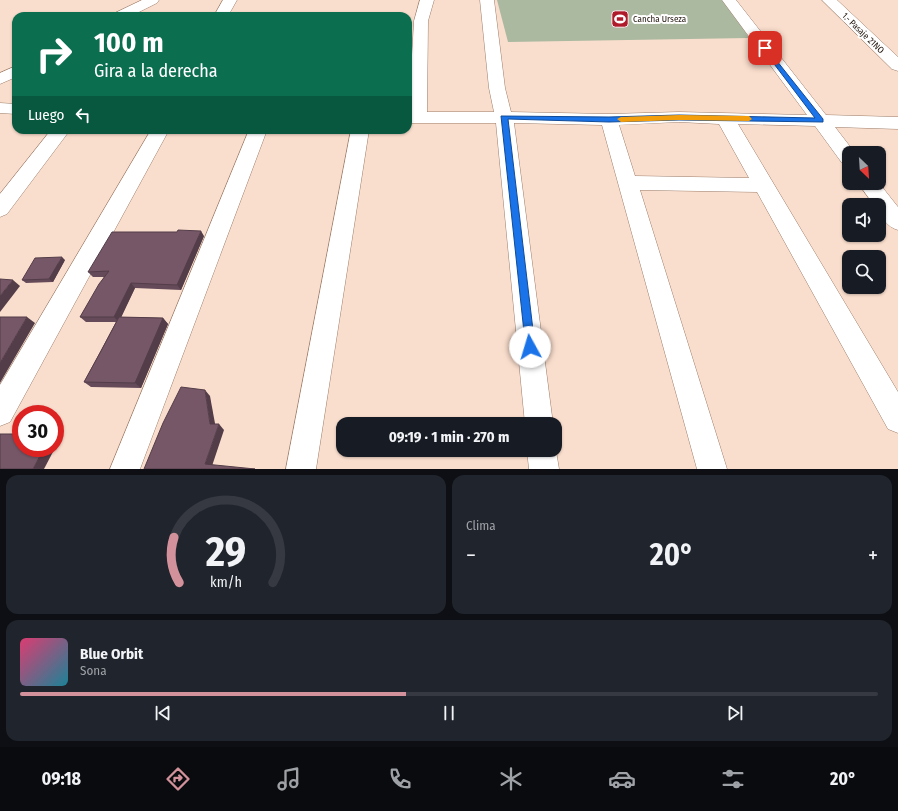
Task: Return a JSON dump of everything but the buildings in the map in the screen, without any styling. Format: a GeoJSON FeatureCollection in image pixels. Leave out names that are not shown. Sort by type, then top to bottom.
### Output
{"type":"FeatureCollection","features":[{"type":"Feature","properties":{"kind":"street"},"geometry":{"type":"LineString","coordinates":[[128,12],[152,0]]}},
{"type":"Feature","properties":{"kind":"street"},"geometry":{"type":"LineString","coordinates":[[152,12],[161,0]]}},
{"type":"Feature","properties":{"kind":"street"},"geometry":{"type":"LineString","coordinates":[[223,12],[230,0]]}},
{"type":"Feature","properties":{"kind":"street"},"geometry":{"type":"LineString","coordinates":[[427,0],[415,21],[413,118],[504,117],[609,120],[725,118],[898,123]]}},
{"type":"Feature","properties":{"kind":"street"},"geometry":{"type":"LineString","coordinates":[[487,0],[497,88],[504,117],[538,417]]}},
{"type":"Feature","properties":{"kind":"street"},"geometry":{"type":"LineString","coordinates":[[729,0],[842,149]]}},
{"type":"Feature","properties":{"kind":"street","name":"1.- Pasaje 21NO"},"geometry":{"type":"LineString","coordinates":[[829,0],[898,66]]}},
{"type":"Feature","properties":{"kind":"street"},"geometry":{"type":"LineString","coordinates":[[876,45],[898,45]]}},
{"type":"Feature","properties":{"kind":"street"},"geometry":{"type":"LineString","coordinates":[[0,79],[12,73]]}},
{"type":"Feature","properties":{"kind":"street"},"geometry":{"type":"LineString","coordinates":[[0,108],[12,108]]}},
{"type":"Feature","properties":{"kind":"street"},"geometry":{"type":"LineString","coordinates":[[725,118],[898,419]]}},
{"type":"Feature","properties":{"kind":"street"},"geometry":{"type":"LineString","coordinates":[[609,120],[712,469]]}},
{"type":"Feature","properties":{"kind":"street"},"geometry":{"type":"LineString","coordinates":[[0,208],[58,134]]}},
{"type":"Feature","properties":{"kind":"street"},"geometry":{"type":"LineString","coordinates":[[0,412],[158,134]]}},
{"type":"Feature","properties":{"kind":"street"},"geometry":{"type":"LineString","coordinates":[[125,469],[256,134]]}},
{"type":"Feature","properties":{"kind":"street"},"geometry":{"type":"LineString","coordinates":[[301,469],[359,134]]}},
{"type":"Feature","properties":{"kind":"street"},"geometry":{"type":"LineString","coordinates":[[628,183],[764,185]]}},
{"type":"Feature","properties":{"kind":"street"},"geometry":{"type":"LineString","coordinates":[[873,190],[898,222]]}},
{"type":"Feature","properties":{"kind":"street"},"geometry":{"type":"LineString","coordinates":[[543,457],[544,469]]}},
{"type":"Feature","properties":{"kind":"green space","name":"Cancha Urseza"},"geometry":{"type":"Polygon","coordinates":[[[497,0],[727,0],[749,38],[508,42],[497,0]]]}},
{"type":"Feature","properties":{"kind":"slow traffic"},"geometry":{"type":"LineString","coordinates":[[621,119],[679,117],[749,119]]}},
{"type":"Feature","properties":{"kind":"place","name":"Cancha Urseza"},"geometry":{"type":"Point","coordinates":[620,19]}},
{"type":"Feature","properties":{"kind":"route"},"geometry":{"type":"LineString","coordinates":[[530,347],[504,117],[609,120],[679,117],[820,120],[765,48]]}}]}
